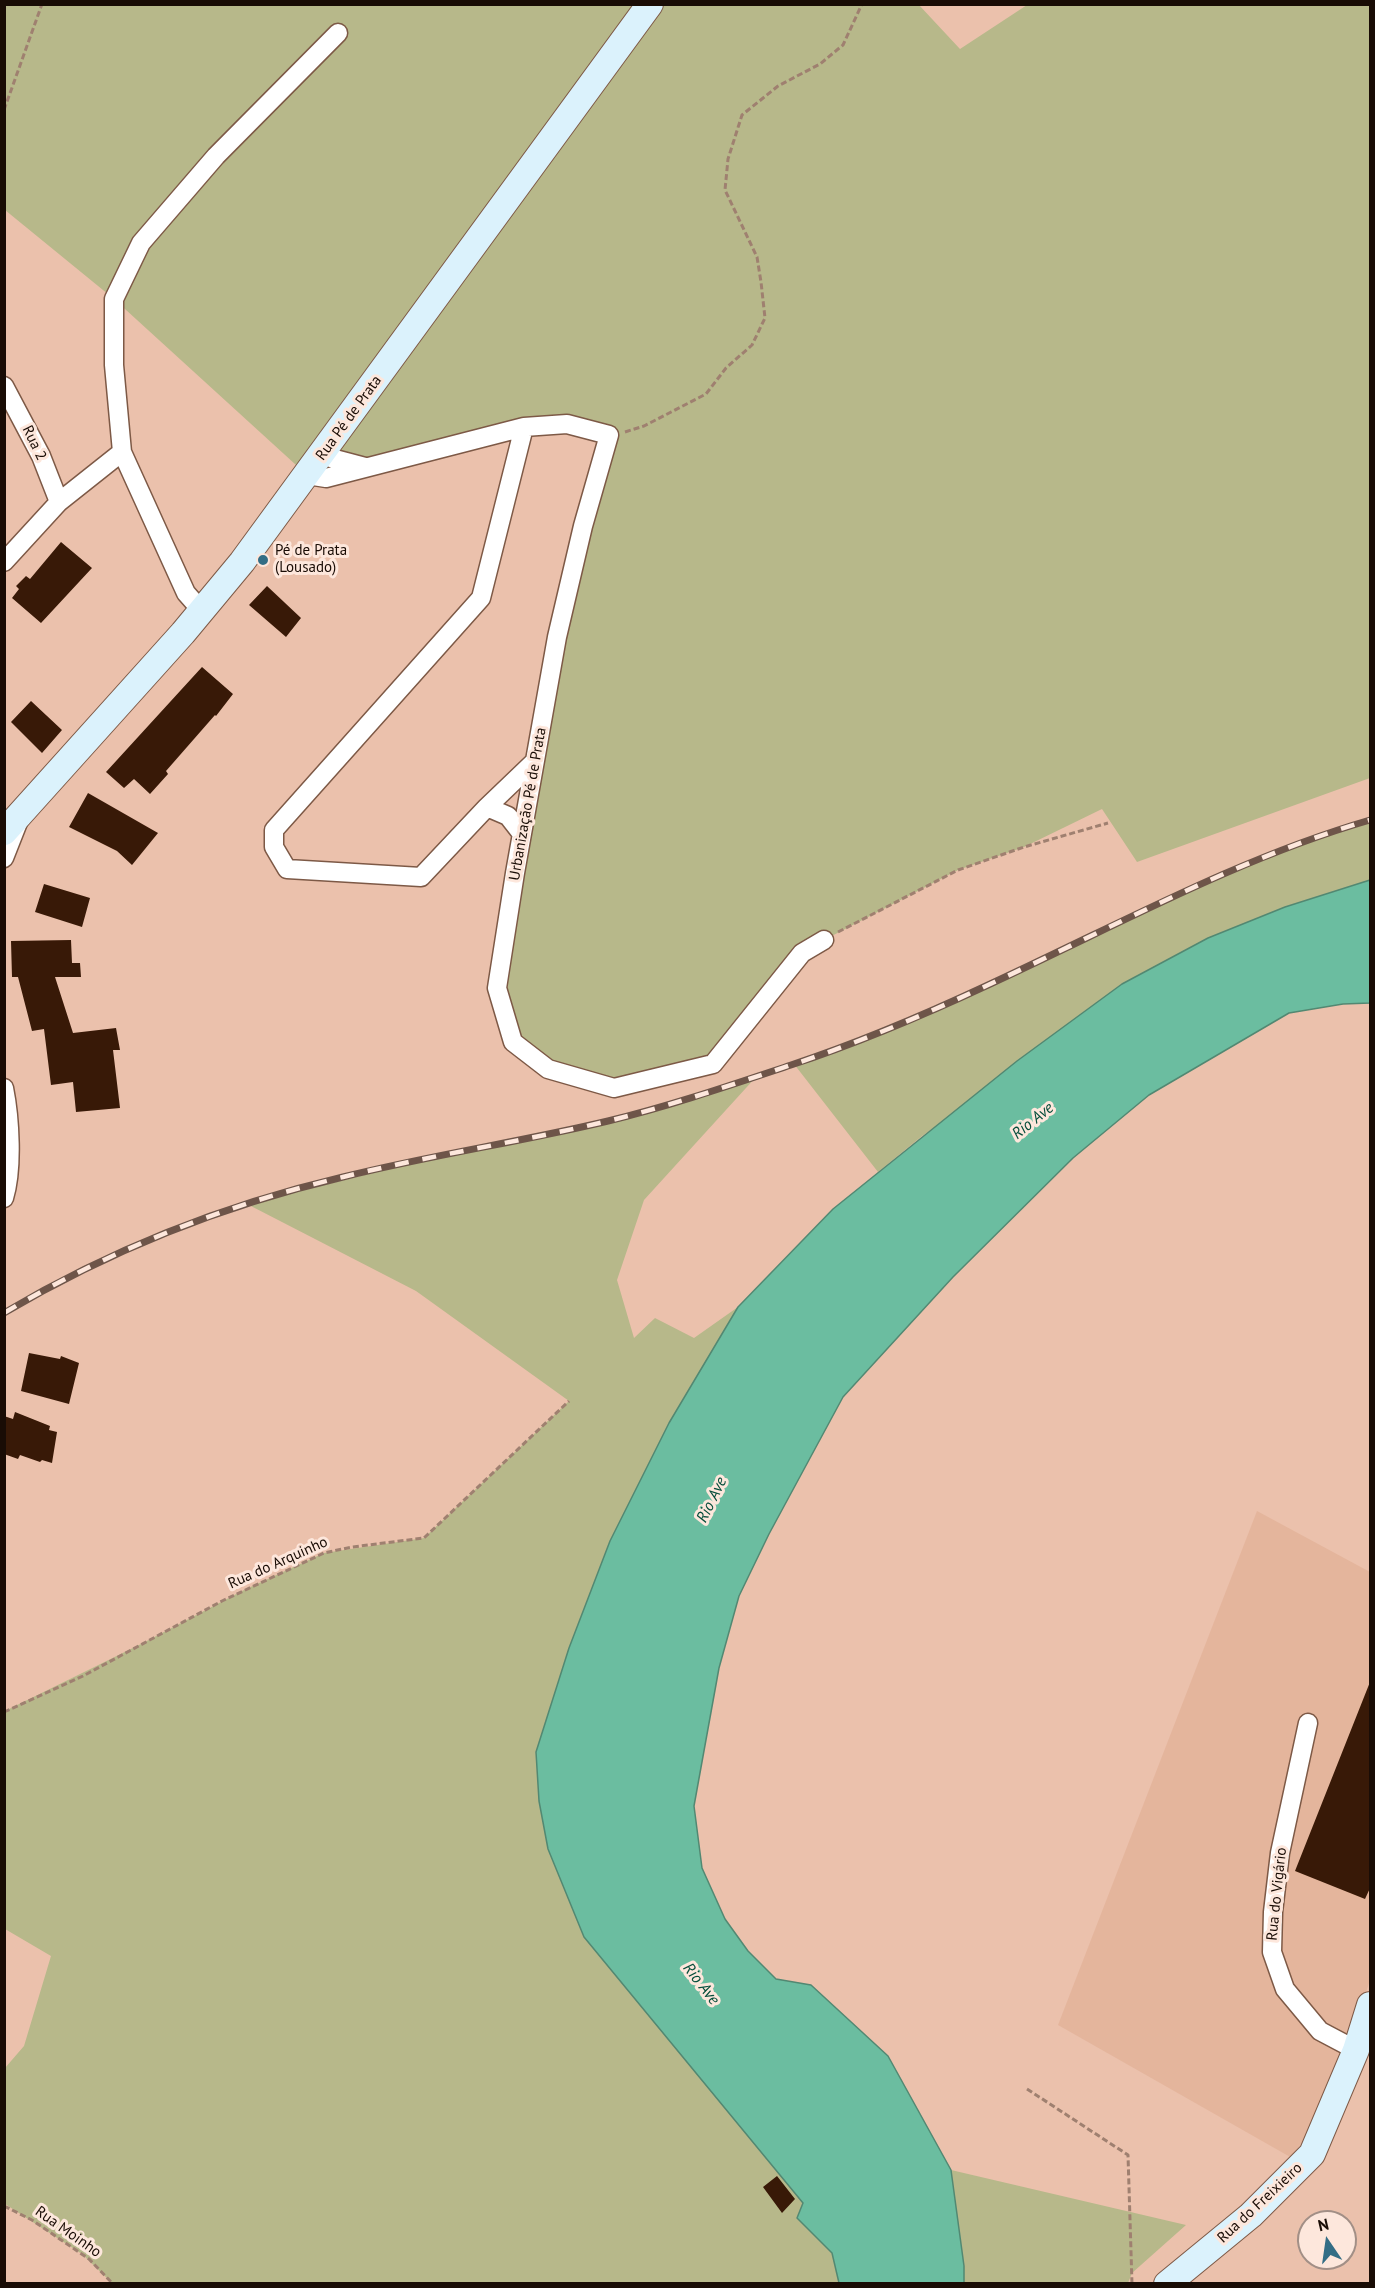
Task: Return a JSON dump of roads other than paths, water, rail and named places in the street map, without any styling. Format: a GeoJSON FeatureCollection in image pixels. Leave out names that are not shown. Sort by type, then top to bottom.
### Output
{"type":"FeatureCollection","features":[{"type":"Feature","properties":{"kind":"street","name":"Rua Pé de Prata"},"geometry":{"type":"LineString","coordinates":[[4,832],[242,562],[324,453],[650,4]]}},
{"type":"Feature","properties":{"kind":"street"},"geometry":{"type":"LineString","coordinates":[[201,610],[186,593],[122,452],[114,364],[114,299],[141,243],[216,156],[338,33]]}},
{"type":"Feature","properties":{"kind":"street","name":"Rua 2"},"geometry":{"type":"LineString","coordinates":[[4,386],[41,456],[59,502]]}},
{"type":"Feature","properties":{"kind":"street","name":"Urbanização Pé de Prata"},"geometry":{"type":"LineString","coordinates":[[524,427],[567,424],[609,435],[583,526],[557,637],[497,988],[513,1042],[548,1070],[614,1088],[713,1064],[802,953],[824,940]]}},
{"type":"Feature","properties":{"kind":"street"},"geometry":{"type":"LineString","coordinates":[[307,476],[326,478],[524,427],[481,598],[274,830],[273,847],[287,869],[421,877],[487,807],[535,761]]}},
{"type":"Feature","properties":{"kind":"street"},"geometry":{"type":"LineString","coordinates":[[4,562],[59,502],[122,452]]}},
{"type":"Feature","properties":{"kind":"street"},"geometry":{"type":"LineString","coordinates":[[324,453],[331,458],[367,467]]}},
{"type":"Feature","properties":{"kind":"street"},"geometry":{"type":"LineString","coordinates":[[487,807],[508,816],[522,834]]}},
{"type":"Feature","properties":{"kind":"street","name":"Rua Pé de Prata"},"geometry":{"type":"LineString","coordinates":[[4,858],[22,812]]}},
{"type":"Feature","properties":{"kind":"street"},"geometry":{"type":"LineString","coordinates":[[4,1088],[7,1103],[9,1181],[4,1198]]}},
{"type":"Feature","properties":{"kind":"street","name":"Rua do Vigário"},"geometry":{"type":"LineString","coordinates":[[1308,1723],[1280,1853],[1273,1912],[1272,1952],[1286,1989],[1320,2031],[1363,2055]]}},
{"type":"Feature","properties":{"kind":"street","name":"Rua do Freixieiro"},"geometry":{"type":"LineString","coordinates":[[1167,2283],[1251,2215],[1312,2154],[1363,2055],[1371,2005]]}},
{"type":"Feature","properties":{"kind":"water","name":"Rio Ave"},"geometry":{"type":"Polygon","coordinates":[[[1370,880],[1370,1003],[1343,1004],[1289,1013],[1149,1095],[1073,1158],[953,1277],[843,1397],[769,1534],[739,1596],[719,1668],[694,1806],[702,1868],[725,1919],[748,1951],[776,1979],[811,1985],[888,2056],[951,2170],[964,2266],[964,2283],[839,2283],[832,2253],[797,2218],[803,2203],[584,1937],[548,1849],[539,1801],[536,1752],[569,1648],[610,1541],[669,1423],[738,1307],[833,1209],[1017,1061],[1122,984],[1208,938],[1285,907],[1370,880]]]}},
{"type":"Feature","properties":{"kind":"railway"},"geometry":{"type":"LineString","coordinates":[[4,1313],[44,1290],[126,1250],[255,1201],[376,1169],[575,1129],[631,1115],[700,1095],[866,1038],[940,1007],[1223,874],[1320,836],[1370,820]]}},
{"type":"Feature","properties":{"kind":"place","name":"Pé de Prata (Lousado)"},"geometry":{"type":"Point","coordinates":[263,560]}}]}
